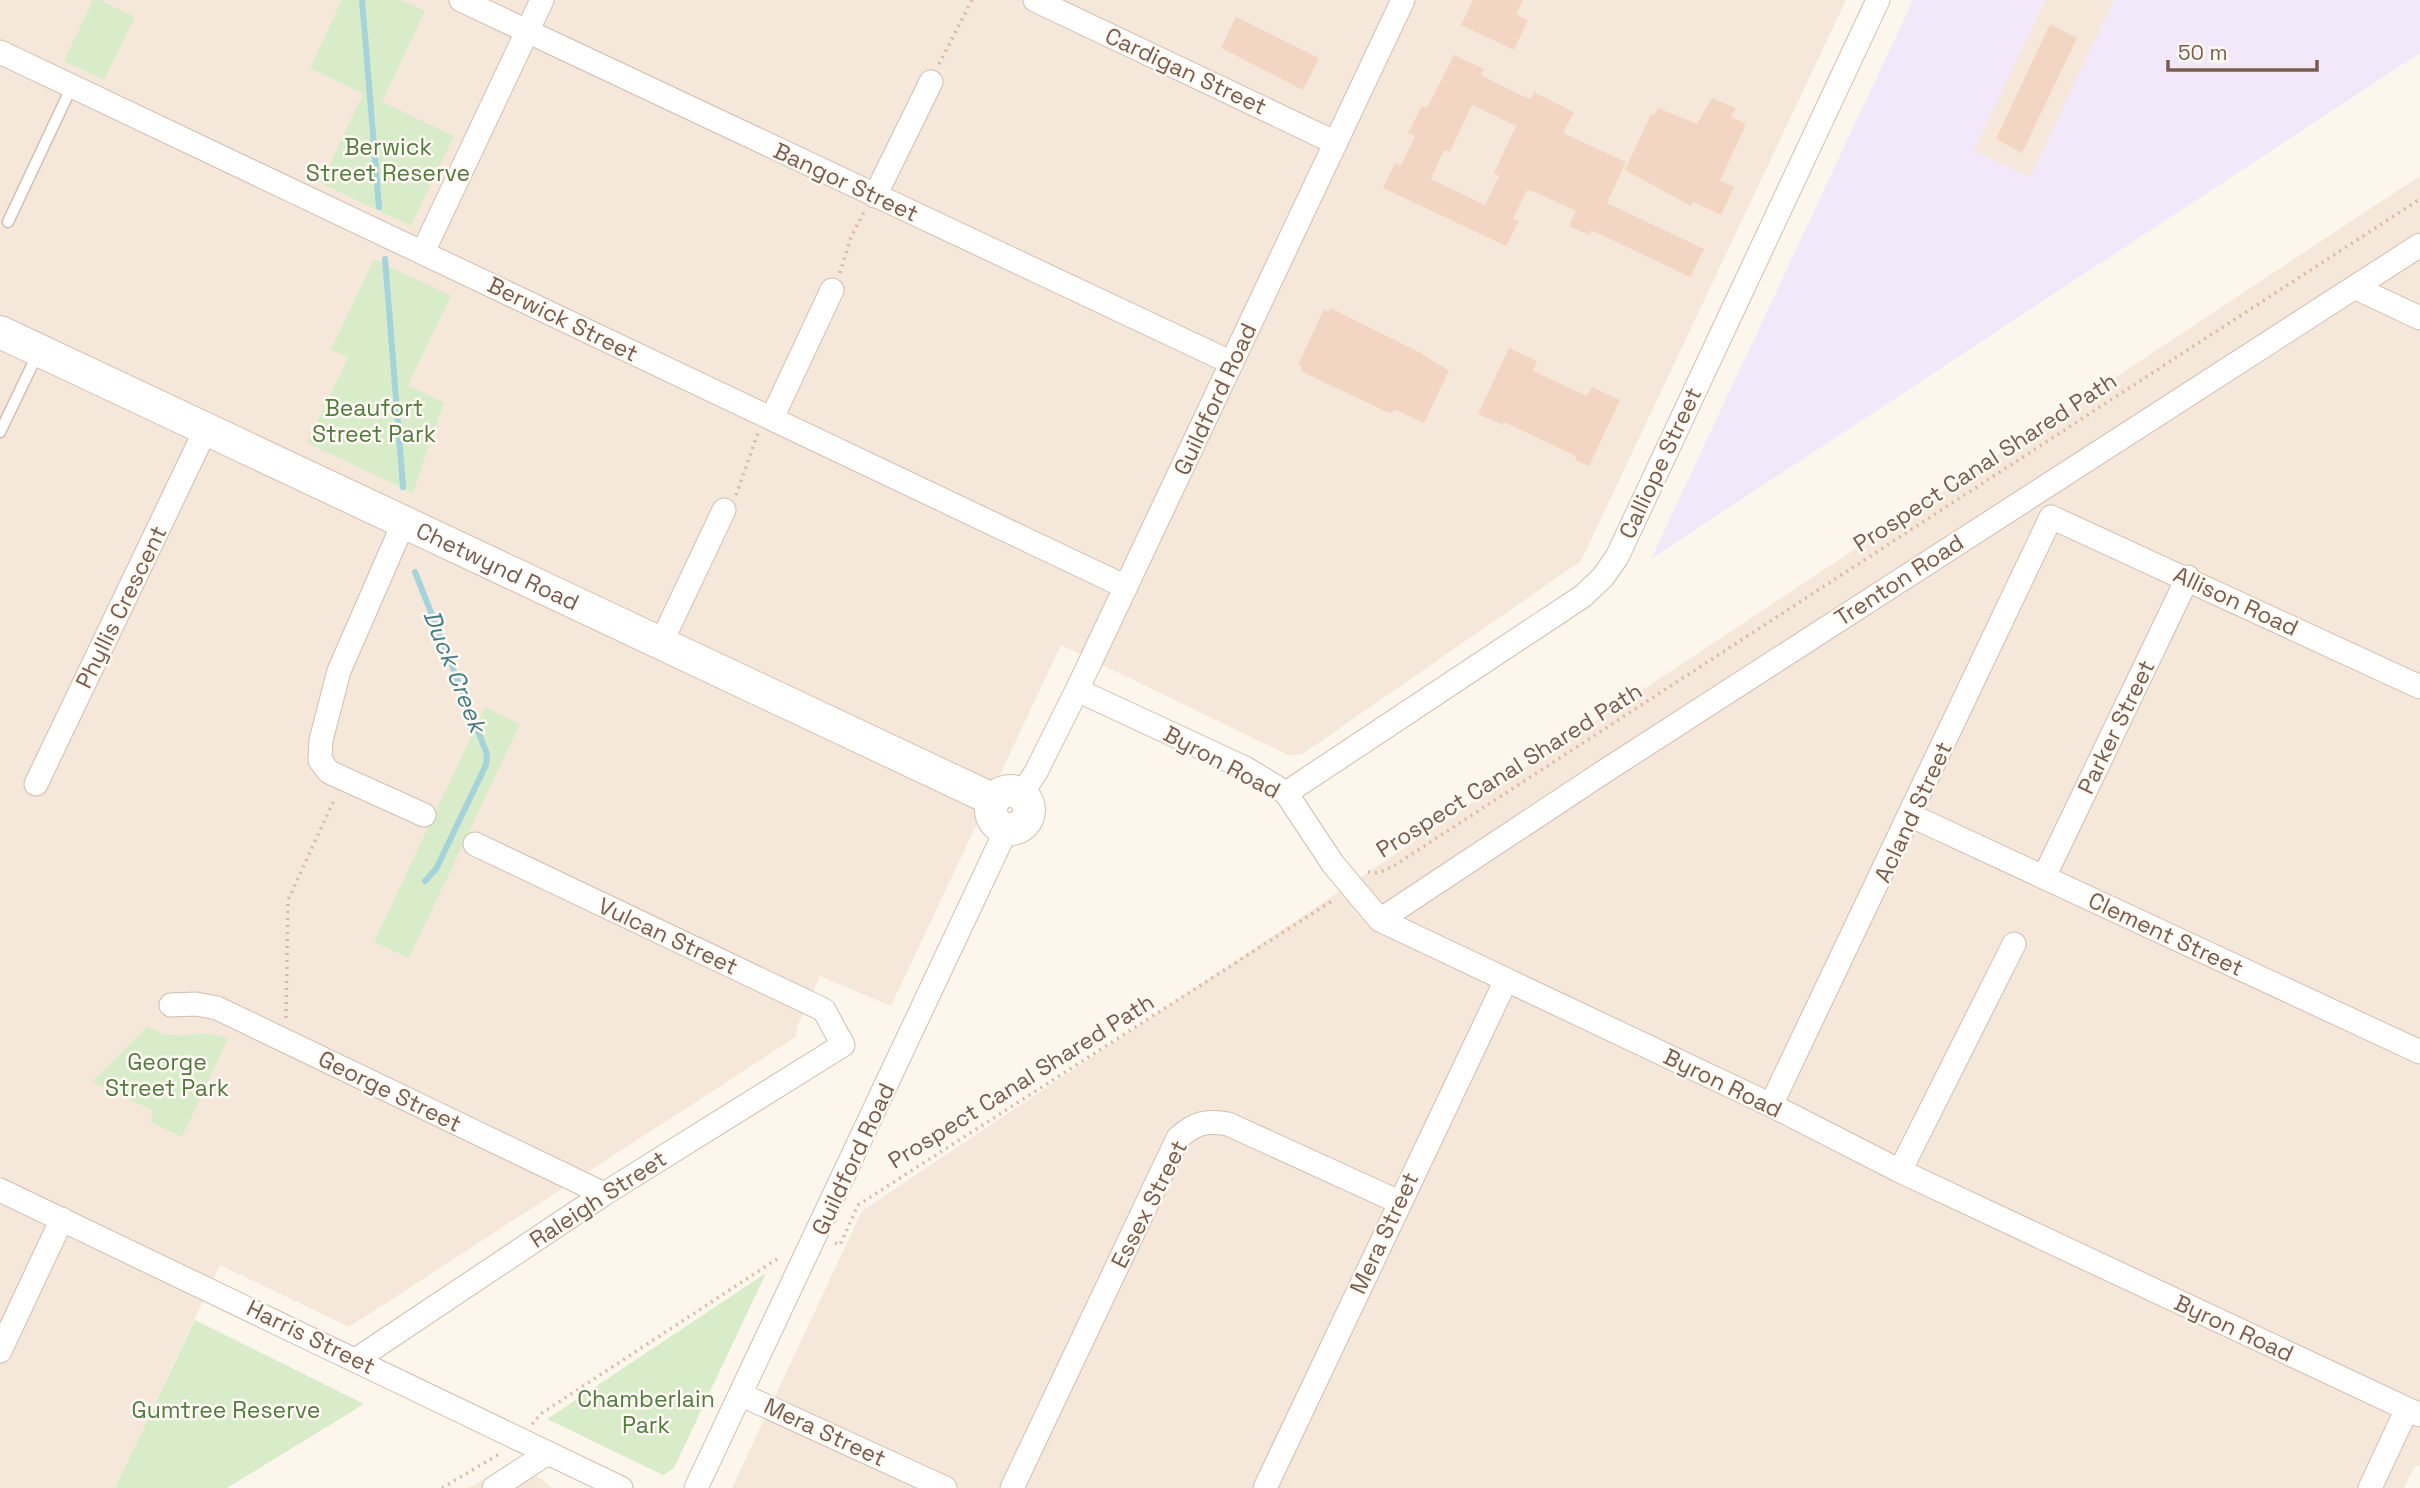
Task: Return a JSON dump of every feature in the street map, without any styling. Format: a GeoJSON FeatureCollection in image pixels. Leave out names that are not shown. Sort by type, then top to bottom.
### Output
{"type":"FeatureCollection","features":[{"type":"Feature","properties":{"kind":"street","name":"Bangor Street"},"geometry":{"type":"LineString","coordinates":[[461,0],[1232,363]]}},
{"type":"Feature","properties":{"kind":"street"},"geometry":{"type":"LineString","coordinates":[[423,252],[542,0]]}},
{"type":"Feature","properties":{"kind":"street","name":"Cardigan Street"},"geometry":{"type":"LineString","coordinates":[[1035,0],[1336,143]]}},
{"type":"Feature","properties":{"kind":"street","name":"Guildford Road"},"geometry":{"type":"LineString","coordinates":[[1007,797],[1036,772],[1077,690],[1403,0]]}},
{"type":"Feature","properties":{"kind":"street","name":"Calliope Street"},"geometry":{"type":"LineString","coordinates":[[1286,793],[1583,596],[1603,577],[1617,557],[1878,0]]}},
{"type":"Feature","properties":{"kind":"street","name":"Berwick Street"},"geometry":{"type":"LineString","coordinates":[[0,52],[423,252],[765,426],[1126,586]]}},
{"type":"Feature","properties":{"kind":"street"},"geometry":{"type":"LineString","coordinates":[[875,196],[931,82]]}},
{"type":"Feature","properties":{"kind":"street","name":"Trenton Road"},"geometry":{"type":"LineString","coordinates":[[1380,920],[2039,489],[2420,245]]}},
{"type":"Feature","properties":{"kind":"street"},"geometry":{"type":"LineString","coordinates":[[2356,288],[2420,318]]}},
{"type":"Feature","properties":{"kind":"street"},"geometry":{"type":"LineString","coordinates":[[765,426],[832,290]]}},
{"type":"Feature","properties":{"kind":"street","name":"Chetwynd Road"},"geometry":{"type":"LineString","coordinates":[[0,332],[660,645],[1007,797]]}},
{"type":"Feature","properties":{"kind":"street","name":"Phyllis Crescent"},"geometry":{"type":"LineString","coordinates":[[36,784],[206,429]]}},
{"type":"Feature","properties":{"kind":"street"},"geometry":{"type":"LineString","coordinates":[[2039,489],[2052,517]]}},
{"type":"Feature","properties":{"kind":"street"},"geometry":{"type":"LineString","coordinates":[[660,645],[724,510]]}},
{"type":"Feature","properties":{"kind":"street","name":"Allison Road"},"geometry":{"type":"LineString","coordinates":[[2052,517],[2188,577],[2420,687]]}},
{"type":"Feature","properties":{"kind":"street","name":"Acland Street"},"geometry":{"type":"LineString","coordinates":[[1771,1105],[1912,816],[2052,517]]}},
{"type":"Feature","properties":{"kind":"street"},"geometry":{"type":"LineString","coordinates":[[403,524],[339,671],[321,740],[320,760],[330,772],[424,815]]}},
{"type":"Feature","properties":{"kind":"street","name":"Parker Street"},"geometry":{"type":"LineString","coordinates":[[2044,877],[2188,577]]}},
{"type":"Feature","properties":{"kind":"street","name":"Byron Road"},"geometry":{"type":"LineString","coordinates":[[1077,690],[1245,768],[1286,793],[1338,871],[1380,920],[1771,1105],[1900,1171],[2413,1412]]}},
{"type":"Feature","properties":{"kind":"street"},"geometry":{"type":"LineString","coordinates":[[1007,797],[993,817],[1007,828]]}},
{"type":"Feature","properties":{"kind":"street","name":"Clement Street"},"geometry":{"type":"LineString","coordinates":[[1912,816],[2420,1052]]}},
{"type":"Feature","properties":{"kind":"street","name":"Guildford Road"},"geometry":{"type":"LineString","coordinates":[[696,1488],[844,1180],[1007,828]]}},
{"type":"Feature","properties":{"kind":"street","name":"Vulcan Street"},"geometry":{"type":"LineString","coordinates":[[475,844],[824,1010],[843,1045]]}},
{"type":"Feature","properties":{"kind":"street"},"geometry":{"type":"LineString","coordinates":[[1900,1171],[2014,944]]}},
{"type":"Feature","properties":{"kind":"street","name":"Mera Street"},"geometry":{"type":"LineString","coordinates":[[1265,1488],[1506,980]]}},
{"type":"Feature","properties":{"kind":"street","name":"George Street"},"geometry":{"type":"LineString","coordinates":[[171,1005],[196,1004],[218,1008],[604,1194]]}},
{"type":"Feature","properties":{"kind":"street","name":"Raleigh Street"},"geometry":{"type":"LineString","coordinates":[[357,1359],[604,1194],[843,1045]]}},
{"type":"Feature","properties":{"kind":"street","name":"Essex Street"},"geometry":{"type":"LineString","coordinates":[[1012,1488],[1178,1138],[1191,1126],[1209,1121],[1228,1124],[1399,1202]]}},
{"type":"Feature","properties":{"kind":"street","name":"Harris Street"},"geometry":{"type":"LineString","coordinates":[[0,1190],[357,1359],[517,1441],[621,1488]]}},
{"type":"Feature","properties":{"kind":"street"},"geometry":{"type":"LineString","coordinates":[[0,1351],[62,1219]]}},
{"type":"Feature","properties":{"kind":"street","name":"Mera Street"},"geometry":{"type":"LineString","coordinates":[[742,1395],[946,1488]]}},
{"type":"Feature","properties":{"kind":"street"},"geometry":{"type":"LineString","coordinates":[[2370,1488],[2413,1412]]}},
{"type":"Feature","properties":{"kind":"street"},"geometry":{"type":"LineString","coordinates":[[494,1488],[546,1454]]}},
{"type":"Feature","properties":{"kind":"lane"},"geometry":{"type":"LineString","coordinates":[[8,222],[72,86]]}},
{"type":"Feature","properties":{"kind":"lane"},"geometry":{"type":"LineString","coordinates":[[0,432],[39,351]]}},
{"type":"Feature","properties":{"kind":"path"},"geometry":{"type":"LineString","coordinates":[[931,82],[972,0]]}},
{"type":"Feature","properties":{"kind":"path"},"geometry":{"type":"LineString","coordinates":[[832,290],[837,284],[851,237],[875,196]]}},
{"type":"Feature","properties":{"kind":"path","name":"Prospect Canal Shared Path"},"geometry":{"type":"LineString","coordinates":[[818,1235],[840,1245],[858,1205],[1309,918],[1335,899],[1338,871],[1378,873],[1392,867],[2420,199]]}},
{"type":"Feature","properties":{"kind":"path"},"geometry":{"type":"LineString","coordinates":[[724,510],[739,491],[765,426]]}},
{"type":"Feature","properties":{"kind":"path"},"geometry":{"type":"LineString","coordinates":[[286,1041],[288,900],[344,779]]}},
{"type":"Feature","properties":{"kind":"path"},"geometry":{"type":"LineString","coordinates":[[442,1488],[496,1458],[517,1441],[542,1413],[783,1254]]}},
{"type":"Feature","properties":{"kind":"shaded area"},"geometry":{"type":"Polygon","coordinates":[[[0,0],[1846,0],[1581,561],[1301,755],[1288,755],[1061,645],[891,1006],[820,976],[797,1027],[796,1037],[349,1327],[220,1265],[115,1488],[0,1488],[0,0]]]}},
{"type":"Feature","properties":{"kind":"shaded area"},"geometry":{"type":"Polygon","coordinates":[[[1913,0],[2045,0],[1974,151],[2030,177],[2114,0],[2420,0],[2420,53],[1651,559],[1913,0]]]}},
{"type":"Feature","properties":{"kind":"shaded area"},"geometry":{"type":"Polygon","coordinates":[[[2045,0],[2114,0],[2031,178],[1973,151],[2045,0]]]}},
{"type":"Feature","properties":{"kind":"shaded area"},"geometry":{"type":"Polygon","coordinates":[[[2420,176],[2420,1465],[2414,1467],[2404,1488],[732,1488],[862,1211],[1485,794],[2420,176]]]}},
{"type":"Feature","properties":{"kind":"shaded area"},"geometry":{"type":"Polygon","coordinates":[[[516,1460],[552,1488],[468,1488],[516,1460]]]}},
{"type":"Feature","properties":{"kind":"green space"},"geometry":{"type":"Polygon","coordinates":[[[93,0],[100,0],[135,17],[104,80],[64,61],[93,0]]]}},
{"type":"Feature","properties":{"kind":"green space","name":"Berwick Street Reserve"},"geometry":{"type":"Polygon","coordinates":[[[342,0],[401,0],[425,11],[382,102],[454,136],[411,226],[321,183],[363,94],[310,68],[342,0]]]}},
{"type":"Feature","properties":{"kind":"green space","name":"Beaufort Street Park"},"geometry":{"type":"Polygon","coordinates":[[[374,259],[451,296],[408,385],[444,403],[413,493],[307,443],[348,358],[331,349],[374,259]]]}},
{"type":"Feature","properties":{"kind":"green space"},"geometry":{"type":"Polygon","coordinates":[[[485,707],[520,724],[409,958],[374,942],[485,707]]]}},
{"type":"Feature","properties":{"kind":"green space","name":"George Street Park"},"geometry":{"type":"Polygon","coordinates":[[[148,1026],[170,1035],[206,1034],[228,1039],[182,1137],[150,1122],[154,1111],[92,1082],[148,1026]]]}},
{"type":"Feature","properties":{"kind":"green space","name":"Chamberlain Park"},"geometry":{"type":"Polygon","coordinates":[[[766,1273],[674,1468],[663,1475],[547,1419],[766,1273]]]}},
{"type":"Feature","properties":{"kind":"green space","name":"Gumtree Reserve"},"geometry":{"type":"Polygon","coordinates":[[[195,1320],[364,1404],[227,1488],[115,1488],[195,1320]]]}},
{"type":"Feature","properties":{"kind":"building"},"geometry":{"type":"Polygon","coordinates":[[[1473,0],[1523,0],[1516,14],[1528,20],[1514,50],[1461,25],[1473,0]]]}},
{"type":"Feature","properties":{"kind":"building"},"geometry":{"type":"Polygon","coordinates":[[[1236,17],[1319,58],[1303,90],[1221,48],[1236,17]]]}},
{"type":"Feature","properties":{"kind":"building"},"geometry":{"type":"Polygon","coordinates":[[[2050,24],[2077,38],[2022,153],[1996,139],[2050,24]]]}},
{"type":"Feature","properties":{"kind":"building"},"geometry":{"type":"Polygon","coordinates":[[[1454,55],[1484,69],[1481,75],[1516,93],[1531,99],[1534,92],[1574,112],[1563,133],[1626,162],[1607,203],[1704,249],[1690,277],[1591,230],[1589,235],[1569,226],[1576,211],[1535,192],[1527,190],[1513,219],[1519,221],[1506,246],[1383,188],[1395,163],[1401,166],[1415,136],[1408,133],[1422,106],[1427,108],[1454,55]],[[1472,105],[1450,152],[1444,150],[1431,179],[1485,205],[1499,176],[1494,173],[1516,126],[1472,105]]]}},
{"type":"Feature","properties":{"kind":"building"},"geometry":{"type":"Polygon","coordinates":[[[1712,98],[1735,108],[1731,117],[1746,124],[1720,181],[1734,187],[1721,215],[1693,202],[1691,206],[1625,170],[1651,114],[1654,116],[1658,108],[1697,124],[1712,98]]]}},
{"type":"Feature","properties":{"kind":"building"},"geometry":{"type":"Polygon","coordinates":[[[1330,308],[1419,352],[1449,371],[1424,423],[1396,410],[1389,413],[1301,371],[1303,367],[1298,365],[1324,309],[1329,312],[1330,308]]]}},
{"type":"Feature","properties":{"kind":"building"},"geometry":{"type":"Polygon","coordinates":[[[1509,348],[1537,361],[1533,371],[1587,396],[1592,387],[1620,400],[1589,466],[1575,460],[1576,456],[1504,422],[1503,425],[1478,414],[1509,348]]]}},
{"type":"Feature","properties":{"kind":"waterway","name":"Duck Creek"},"geometry":{"type":"LineString","coordinates":[[362,0],[379,207]]}},
{"type":"Feature","properties":{"kind":"waterway","name":"Duck Creek"},"geometry":{"type":"LineString","coordinates":[[385,259],[403,487]]}},
{"type":"Feature","properties":{"kind":"waterway","name":"Duck Creek"},"geometry":{"type":"LineString","coordinates":[[415,572],[487,754],[486,765],[436,869],[425,881]]}}]}
